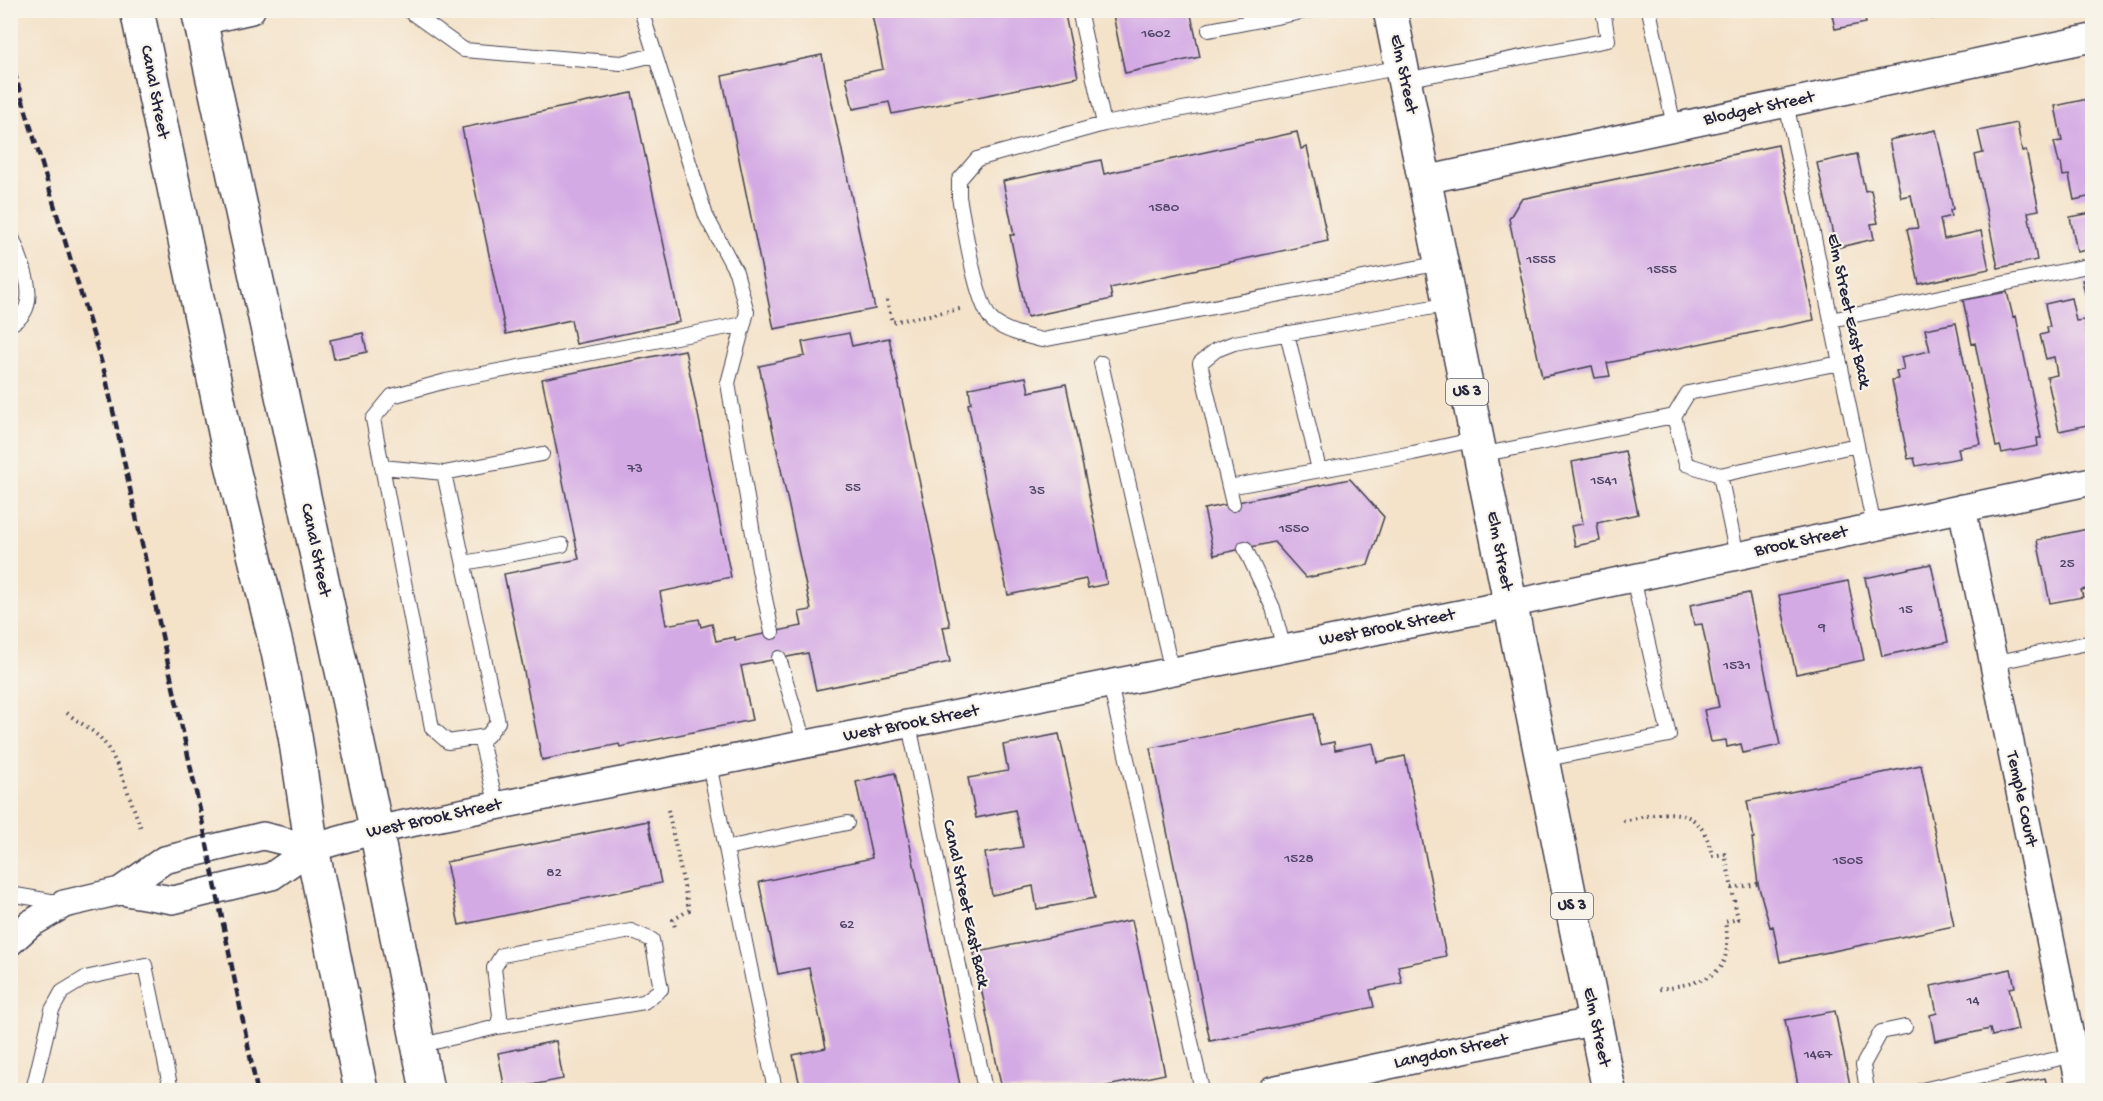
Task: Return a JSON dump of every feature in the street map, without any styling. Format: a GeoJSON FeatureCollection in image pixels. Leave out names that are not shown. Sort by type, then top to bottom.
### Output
{"type":"FeatureCollection","features":[{"type":"Feature","properties":{"kind":"street","name":"Canal Street"},"geometry":{"type":"LineString","coordinates":[[137,10],[230,456],[278,652],[295,736],[312,848],[361,1090]]}},
{"type":"Feature","properties":{"kind":"street"},"geometry":{"type":"LineString","coordinates":[[200,16],[251,10]]}},
{"type":"Feature","properties":{"kind":"street","name":"Elm Street"},"geometry":{"type":"LineString","coordinates":[[1390,10],[1609,1090]]}},
{"type":"Feature","properties":{"kind":"street","name":"Canal Street"},"geometry":{"type":"LineString","coordinates":[[200,16],[375,830],[427,1090]]}},
{"type":"Feature","properties":{"kind":"street","name":"Blodget Street"},"geometry":{"type":"LineString","coordinates":[[1425,180],[2092,38]]}},
{"type":"Feature","properties":{"kind":"street","name":"Brook Street"},"geometry":{"type":"LineString","coordinates":[[1510,604],[2092,481]]}},
{"type":"Feature","properties":{"kind":"street","name":"Temple Court"},"geometry":{"type":"LineString","coordinates":[[1962,508],[2081,1090]]}},
{"type":"Feature","properties":{"kind":"street","name":"West Brook Street"},"geometry":{"type":"LineString","coordinates":[[312,848],[375,830],[1510,604]]}},
{"type":"Feature","properties":{"kind":"street"},"geometry":{"type":"LineString","coordinates":[[10,942],[30,924],[64,904],[120,891],[164,860],[263,836],[312,848]]}},
{"type":"Feature","properties":{"kind":"street"},"geometry":{"type":"LineString","coordinates":[[120,891],[173,900],[272,876],[312,848]]}},
{"type":"Feature","properties":{"kind":"street","name":"Langdon Street"},"geometry":{"type":"LineString","coordinates":[[1272,1090],[1346,1083],[1595,1022]]}},
{"type":"Feature","properties":{"kind":"lane"},"geometry":{"type":"LineString","coordinates":[[408,10],[464,50],[621,63],[654,55]]}},
{"type":"Feature","properties":{"kind":"lane"},"geometry":{"type":"LineString","coordinates":[[640,10],[706,216],[736,272],[747,312],[728,383],[759,570],[772,632]]}},
{"type":"Feature","properties":{"kind":"lane"},"geometry":{"type":"LineString","coordinates":[[1079,10],[1104,124]]}},
{"type":"Feature","properties":{"kind":"lane"},"geometry":{"type":"LineString","coordinates":[[1231,10],[1234,25]]}},
{"type":"Feature","properties":{"kind":"lane"},"geometry":{"type":"LineString","coordinates":[[1209,30],[1312,10]]}},
{"type":"Feature","properties":{"kind":"lane"},"geometry":{"type":"LineString","coordinates":[[1441,263],[1042,340],[1016,333],[992,322],[982,305],[959,197],[959,180],[977,159],[1104,124],[1608,40],[1603,10]]}},
{"type":"Feature","properties":{"kind":"lane"},"geometry":{"type":"LineString","coordinates":[[1648,10],[1674,126]]}},
{"type":"Feature","properties":{"kind":"lane","name":"Elm Street East Back"},"geometry":{"type":"LineString","coordinates":[[1786,103],[1874,527]]}},
{"type":"Feature","properties":{"kind":"lane"},"geometry":{"type":"LineString","coordinates":[[10,232],[28,286],[28,307],[20,320],[10,324]]}},
{"type":"Feature","properties":{"kind":"lane"},"geometry":{"type":"LineString","coordinates":[[1832,320],[2092,265]]}},
{"type":"Feature","properties":{"kind":"lane"},"geometry":{"type":"LineString","coordinates":[[1233,504],[1200,363],[1216,350],[1234,343],[1450,304]]}},
{"type":"Feature","properties":{"kind":"lane"},"geometry":{"type":"LineString","coordinates":[[444,473],[498,722],[487,736],[448,742],[432,728],[373,419],[392,396],[446,381],[744,324]]}},
{"type":"Feature","properties":{"kind":"lane"},"geometry":{"type":"LineString","coordinates":[[1287,333],[1319,470]]}},
{"type":"Feature","properties":{"kind":"lane"},"geometry":{"type":"LineString","coordinates":[[1101,363],[1172,672]]}},
{"type":"Feature","properties":{"kind":"lane"},"geometry":{"type":"LineString","coordinates":[[1840,363],[1688,393],[1674,416],[1686,464],[1720,475],[1857,445]]}},
{"type":"Feature","properties":{"kind":"lane"},"geometry":{"type":"LineString","coordinates":[[1228,487],[1413,453],[1478,447],[1674,416]]}},
{"type":"Feature","properties":{"kind":"lane"},"geometry":{"type":"LineString","coordinates":[[382,467],[444,473],[542,454]]}},
{"type":"Feature","properties":{"kind":"lane"},"geometry":{"type":"LineString","coordinates":[[1720,475],[1737,556]]}},
{"type":"Feature","properties":{"kind":"lane"},"geometry":{"type":"LineString","coordinates":[[464,563],[562,545]]}},
{"type":"Feature","properties":{"kind":"lane"},"geometry":{"type":"LineString","coordinates":[[1245,549],[1273,608],[1284,649]]}},
{"type":"Feature","properties":{"kind":"lane"},"geometry":{"type":"LineString","coordinates":[[1542,760],[1669,735],[1633,578]]}},
{"type":"Feature","properties":{"kind":"lane"},"geometry":{"type":"LineString","coordinates":[[1993,663],[2092,642]]}},
{"type":"Feature","properties":{"kind":"lane"},"geometry":{"type":"LineString","coordinates":[[779,658],[806,746]]}},
{"type":"Feature","properties":{"kind":"lane"},"geometry":{"type":"LineString","coordinates":[[1110,684],[1202,1090]]}},
{"type":"Feature","properties":{"kind":"lane","name":"Canal Street East Back"},"geometry":{"type":"LineString","coordinates":[[909,725],[984,1090]]}},
{"type":"Feature","properties":{"kind":"lane"},"geometry":{"type":"LineString","coordinates":[[480,737],[497,806]]}},
{"type":"Feature","properties":{"kind":"lane"},"geometry":{"type":"LineString","coordinates":[[709,764],[775,1090]]}},
{"type":"Feature","properties":{"kind":"lane"},"geometry":{"type":"LineString","coordinates":[[726,848],[847,823]]}},
{"type":"Feature","properties":{"kind":"lane"},"geometry":{"type":"LineString","coordinates":[[10,894],[64,904]]}},
{"type":"Feature","properties":{"kind":"lane"},"geometry":{"type":"LineString","coordinates":[[418,1046],[497,1027],[644,1002],[661,989],[651,940],[631,932],[502,955],[494,968],[500,1016],[497,1027]]}},
{"type":"Feature","properties":{"kind":"lane"},"geometry":{"type":"LineString","coordinates":[[33,1090],[52,1010],[62,992],[85,978],[145,965],[171,1090]]}},
{"type":"Feature","properties":{"kind":"lane"},"geometry":{"type":"LineString","coordinates":[[1868,1090],[1863,1065],[1881,1032],[1905,1027]]}},
{"type":"Feature","properties":{"kind":"lane"},"geometry":{"type":"LineString","coordinates":[[1922,1090],[2074,1055]]}},
{"type":"Feature","properties":{"kind":"path"},"geometry":{"type":"LineString","coordinates":[[887,300],[892,322],[938,313]]}},
{"type":"Feature","properties":{"kind":"path"},"geometry":{"type":"LineString","coordinates":[[67,713],[99,736],[119,771],[141,828]]}},
{"type":"Feature","properties":{"kind":"path"},"geometry":{"type":"LineString","coordinates":[[668,810],[689,910],[673,920],[675,930]]}},
{"type":"Feature","properties":{"kind":"path"},"geometry":{"type":"LineString","coordinates":[[1623,821],[1665,812],[1683,814],[1698,825],[1708,840],[1712,856],[1725,854],[1732,888],[1738,919],[1725,922],[1728,938],[1726,954],[1720,966],[1711,976],[1698,981],[1656,990]]}},
{"type":"Feature","properties":{"kind":"path"},"geometry":{"type":"LineString","coordinates":[[1732,888],[1758,884]]}},
{"type":"Feature","properties":{"kind":"building"},"geometry":{"type":"Polygon","coordinates":[[[871,10],[1064,10],[1078,77],[892,114],[889,102],[853,109],[846,77],[883,69],[871,10]]]}},
{"type":"Feature","properties":{"kind":"building"},"geometry":{"type":"Polygon","coordinates":[[[1112,10],[1190,10],[1200,57],[1125,73],[1112,10]]]}},
{"type":"Feature","properties":{"kind":"building"},"geometry":{"type":"Polygon","coordinates":[[[1831,10],[1863,10],[1866,23],[1835,29],[1831,10]]]}},
{"type":"Feature","properties":{"kind":"building"},"geometry":{"type":"Polygon","coordinates":[[[1930,10],[1970,10],[1970,12],[1932,19],[1930,10]]]}},
{"type":"Feature","properties":{"kind":"building"},"geometry":{"type":"Polygon","coordinates":[[[822,55],[875,309],[774,329],[722,76],[822,55]]]}},
{"type":"Feature","properties":{"kind":"building"},"geometry":{"type":"Polygon","coordinates":[[[632,93],[680,322],[576,344],[571,320],[506,334],[462,128],[632,93]]]}},
{"type":"Feature","properties":{"kind":"building"},"geometry":{"type":"Polygon","coordinates":[[[2092,98],[2092,196],[2074,200],[2069,175],[2063,176],[2054,142],[2062,141],[2055,106],[2092,98]]]}},
{"type":"Feature","properties":{"kind":"building"},"geometry":{"type":"Polygon","coordinates":[[[2017,123],[2022,151],[2026,150],[2039,210],[2028,212],[2037,260],[1998,268],[1975,155],[1983,153],[1978,131],[2017,123]]]}},
{"type":"Feature","properties":{"kind":"building"},"geometry":{"type":"Polygon","coordinates":[[[1936,130],[1953,209],[1950,210],[1951,216],[1940,219],[1944,239],[1981,231],[1989,269],[1919,284],[1907,229],[1918,228],[1911,195],[1901,197],[1889,140],[1936,130]]]}},
{"type":"Feature","properties":{"kind":"building"},"geometry":{"type":"Polygon","coordinates":[[[1297,132],[1301,149],[1307,147],[1328,241],[1110,288],[1112,299],[1027,317],[1010,235],[1014,235],[1003,181],[1101,160],[1104,174],[1297,132]]]}},
{"type":"Feature","properties":{"kind":"building"},"geometry":{"type":"Polygon","coordinates":[[[1778,145],[1814,320],[1607,363],[1610,376],[1595,378],[1592,366],[1542,377],[1509,219],[1521,199],[1778,145]]]}},
{"type":"Feature","properties":{"kind":"building"},"geometry":{"type":"Polygon","coordinates":[[[1857,154],[1865,191],[1871,190],[1878,223],[1871,224],[1874,239],[1836,248],[1817,163],[1857,154]]]}},
{"type":"Feature","properties":{"kind":"building"},"geometry":{"type":"Polygon","coordinates":[[[2092,213],[2092,249],[2077,252],[2070,217],[2092,213]]]}},
{"type":"Feature","properties":{"kind":"building"},"geometry":{"type":"Polygon","coordinates":[[[2092,278],[2092,315],[2090,315],[2082,280],[2092,278]]]}},
{"type":"Feature","properties":{"kind":"building"},"geometry":{"type":"Polygon","coordinates":[[[2007,292],[2013,317],[2016,316],[2041,438],[2037,438],[2038,446],[2002,453],[2000,446],[1996,447],[1975,343],[1972,344],[1963,300],[2007,292]]]}},
{"type":"Feature","properties":{"kind":"building"},"geometry":{"type":"Polygon","coordinates":[[[2071,298],[2076,321],[2084,320],[2092,357],[2092,424],[2059,431],[2047,377],[2057,375],[2054,357],[2046,359],[2040,335],[2048,333],[2047,327],[2050,327],[2045,304],[2071,298]]]}},
{"type":"Feature","properties":{"kind":"building"},"geometry":{"type":"Polygon","coordinates":[[[1956,323],[1981,444],[1958,448],[1960,458],[1916,466],[1914,458],[1908,459],[1892,380],[1898,379],[1896,371],[1904,370],[1901,357],[1930,351],[1925,329],[1956,323]]]}},
{"type":"Feature","properties":{"kind":"building"},"geometry":{"type":"Polygon","coordinates":[[[363,333],[367,352],[334,359],[330,340],[363,333]]]}},
{"type":"Feature","properties":{"kind":"building"},"geometry":{"type":"Polygon","coordinates":[[[849,333],[852,346],[889,338],[950,626],[943,627],[950,662],[816,690],[808,653],[741,666],[752,720],[620,747],[619,744],[542,760],[504,574],[579,559],[542,379],[685,350],[731,577],[660,592],[666,625],[699,619],[701,627],[712,624],[716,641],[735,637],[735,640],[802,626],[799,612],[811,610],[759,366],[805,356],[802,342],[849,333]]]}},
{"type":"Feature","properties":{"kind":"building"},"geometry":{"type":"Polygon","coordinates":[[[1026,377],[1029,392],[1066,384],[1107,584],[1088,588],[1086,579],[1008,595],[968,404],[971,403],[969,388],[1026,377]]]}},
{"type":"Feature","properties":{"kind":"building"},"geometry":{"type":"Polygon","coordinates":[[[1625,451],[1638,514],[1597,523],[1600,541],[1575,546],[1571,526],[1583,524],[1572,462],[1625,451]]]}},
{"type":"Feature","properties":{"kind":"building"},"geometry":{"type":"Polygon","coordinates":[[[1350,479],[1384,517],[1368,565],[1306,578],[1274,542],[1214,555],[1204,509],[1350,479]]]}},
{"type":"Feature","properties":{"kind":"building"},"geometry":{"type":"Polygon","coordinates":[[[2092,528],[2092,588],[2081,590],[2083,597],[2050,603],[2037,540],[2092,528]]]}},
{"type":"Feature","properties":{"kind":"building"},"geometry":{"type":"Polygon","coordinates":[[[1931,564],[1948,642],[1882,656],[1865,578],[1931,564]]]}},
{"type":"Feature","properties":{"kind":"building"},"geometry":{"type":"Polygon","coordinates":[[[1848,581],[1864,660],[1796,674],[1779,595],[1848,581]]]}},
{"type":"Feature","properties":{"kind":"building"},"geometry":{"type":"Polygon","coordinates":[[[1749,593],[1780,745],[1743,753],[1741,744],[1727,747],[1726,740],[1711,742],[1704,710],[1719,707],[1702,624],[1694,625],[1690,605],[1749,593]]]}},
{"type":"Feature","properties":{"kind":"building"},"geometry":{"type":"Polygon","coordinates":[[[1314,714],[1320,745],[1334,742],[1335,750],[1373,743],[1377,762],[1405,756],[1446,956],[1398,966],[1402,983],[1370,990],[1374,1007],[1210,1041],[1150,748],[1314,714]]]}},
{"type":"Feature","properties":{"kind":"building"},"geometry":{"type":"Polygon","coordinates":[[[1059,734],[1095,898],[1037,909],[1033,886],[992,895],[985,853],[1023,847],[1015,810],[976,818],[968,778],[1008,771],[1003,745],[1059,734]]]}},
{"type":"Feature","properties":{"kind":"building"},"geometry":{"type":"Polygon","coordinates":[[[1921,765],[1954,926],[1780,962],[1773,926],[1770,927],[1758,884],[1752,838],[1754,838],[1747,801],[1921,765]]]}},
{"type":"Feature","properties":{"kind":"building"},"geometry":{"type":"Polygon","coordinates":[[[895,773],[961,1090],[801,1090],[793,1055],[826,1048],[809,968],[778,974],[759,882],[872,858],[856,782],[895,773]]]}},
{"type":"Feature","properties":{"kind":"building"},"geometry":{"type":"Polygon","coordinates":[[[648,821],[661,883],[459,925],[446,862],[648,821]]]}},
{"type":"Feature","properties":{"kind":"building"},"geometry":{"type":"Polygon","coordinates":[[[2092,884],[2092,904],[2091,904],[2088,885],[2092,884]]]}},
{"type":"Feature","properties":{"kind":"building"},"geometry":{"type":"Polygon","coordinates":[[[1132,920],[1165,1074],[1088,1090],[1002,1090],[974,953],[1132,920]]]}},
{"type":"Feature","properties":{"kind":"building"},"geometry":{"type":"Polygon","coordinates":[[[2011,969],[2015,987],[2009,988],[2018,1030],[1992,1036],[1990,1029],[1935,1041],[1930,1015],[1937,1013],[1931,986],[2011,969]]]}},
{"type":"Feature","properties":{"kind":"building"},"geometry":{"type":"Polygon","coordinates":[[[1835,1011],[1851,1090],[1799,1090],[1785,1020],[1835,1011]]]}},
{"type":"Feature","properties":{"kind":"building"},"geometry":{"type":"Polygon","coordinates":[[[556,1041],[563,1079],[505,1090],[498,1053],[556,1041]]]}},
{"type":"Feature","properties":{"kind":"building"},"geometry":{"type":"Polygon","coordinates":[[[2045,1078],[2048,1090],[1988,1090],[1988,1089],[2045,1078]]]}},
{"type":"Feature","properties":{"kind":"railway"},"geometry":{"type":"LineString","coordinates":[[10,58],[105,374],[201,815],[257,1090]]}}]}
